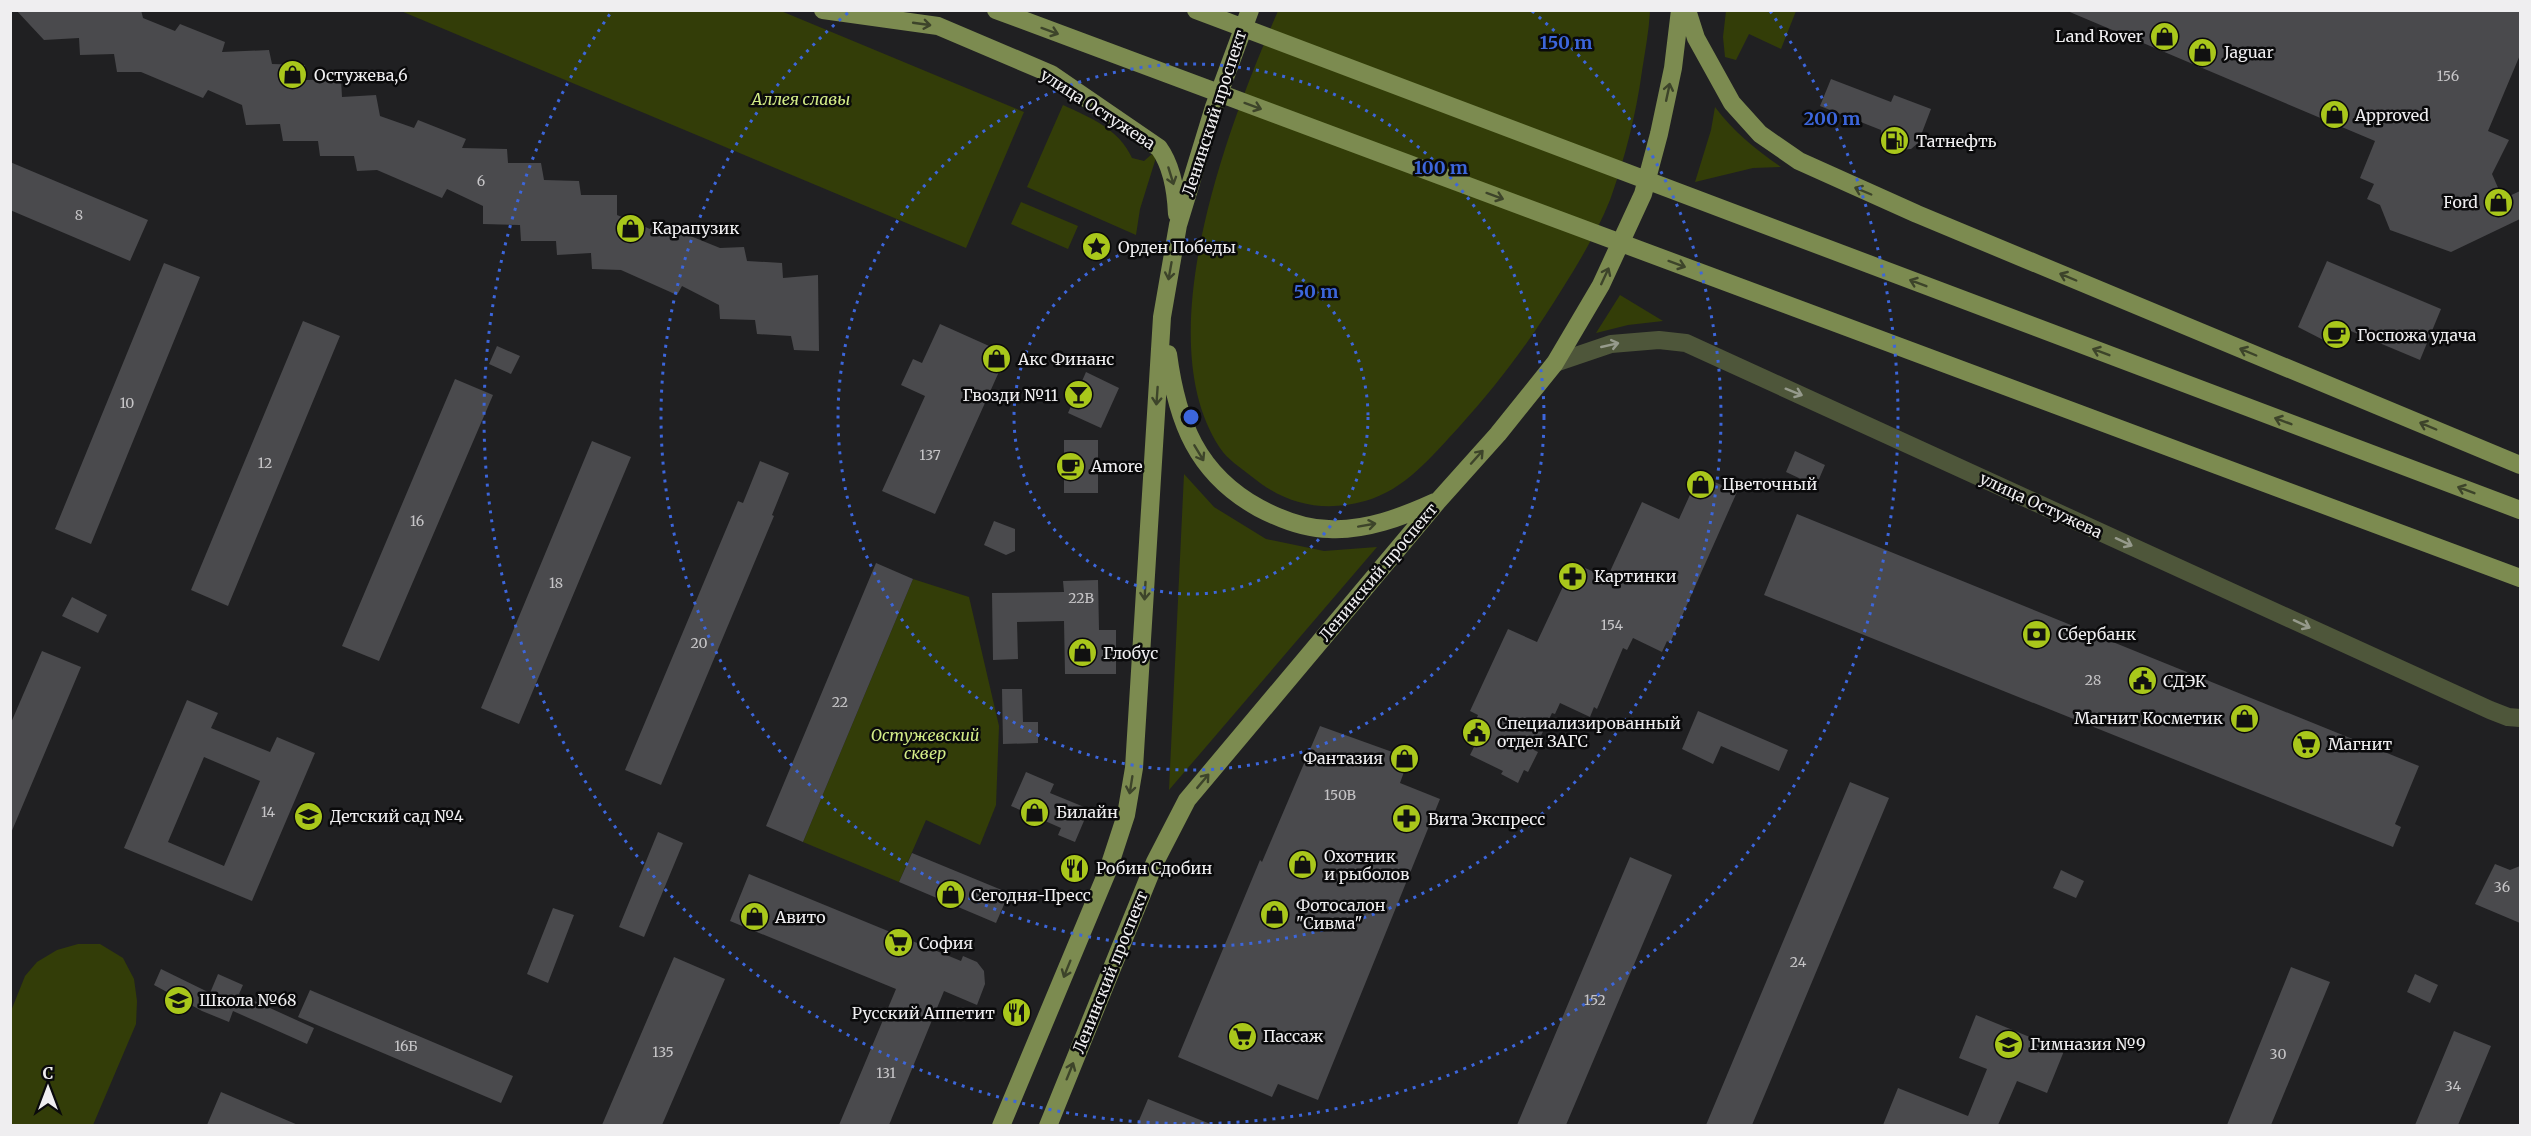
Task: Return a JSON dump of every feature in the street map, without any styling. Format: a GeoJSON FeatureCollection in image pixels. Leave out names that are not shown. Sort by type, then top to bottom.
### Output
{"type":"FeatureCollection","features":[{"type":"Feature","properties":{"kind":"main road","name":"улица Остужева"},"geometry":{"type":"LineString","coordinates":[[823,10],[938,26],[1051,74],[1160,148],[1174,184],[1178,225]]}},
{"type":"Feature","properties":{"kind":"main road"},"geometry":{"type":"LineString","coordinates":[[996,10],[2520,578]]}},
{"type":"Feature","properties":{"kind":"main road"},"geometry":{"type":"LineString","coordinates":[[1196,10],[2520,510]]}},
{"type":"Feature","properties":{"kind":"main road","name":"Ленинский проспект"},"geometry":{"type":"LineString","coordinates":[[1001,1125],[1108,870],[1126,815],[1134,768],[1162,317],[1178,225],[1214,107],[1250,10]]}},
{"type":"Feature","properties":{"kind":"main road","name":"Ленинский проспект"},"geometry":{"type":"LineString","coordinates":[[1048,1125],[1155,862],[1186,800],[1438,501],[1498,434],[1554,363],[1601,285],[1643,194],[1673,68],[1680,10]]}},
{"type":"Feature","properties":{"kind":"main road"},"geometry":{"type":"LineString","coordinates":[[1687,10],[1696,38],[1711,67],[1745,119],[1769,141],[1806,165],[1917,214],[2520,465]]}},
{"type":"Feature","properties":{"kind":"main road"},"geometry":{"type":"LineString","coordinates":[[1162,317],[1173,392],[1186,429],[1207,467],[1223,485],[1244,500],[1289,522],[1329,529],[1371,524],[1395,518],[1438,501]]}},
{"type":"Feature","properties":{"kind":"street","name":"улица Остужева"},"geometry":{"type":"LineString","coordinates":[[1554,363],[1611,344],[1659,340],[1686,343],[2516,719]]}},
{"type":"Feature","properties":{"kind":"green space"},"geometry":{"type":"Polygon","coordinates":[[[1726,10],[1796,11],[1781,49],[1749,34],[1736,60],[1725,57],[1723,37],[1726,10]]]}},
{"type":"Feature","properties":{"kind":"green space","name":"Аллея славы"},"geometry":{"type":"Polygon","coordinates":[[[401,11],[781,11],[1024,112],[966,248],[401,11]]]}},
{"type":"Feature","properties":{"kind":"green space"},"geometry":{"type":"Polygon","coordinates":[[[1278,11],[1650,11],[1637,104],[1620,168],[1600,222],[1570,276],[1502,376],[1428,460],[1393,489],[1349,505],[1319,506],[1291,499],[1264,486],[1226,456],[1199,402],[1191,348],[1193,290],[1203,229],[1219,168],[1238,110],[1278,11]]]}},
{"type":"Feature","properties":{"kind":"green space"},"geometry":{"type":"Polygon","coordinates":[[[1063,105],[1094,120],[1112,132],[1120,139],[1132,158],[1144,161],[1159,148],[1140,209],[1136,235],[1027,187],[1063,105]]]}},
{"type":"Feature","properties":{"kind":"green space"},"geometry":{"type":"Polygon","coordinates":[[[1715,107],[1745,140],[1781,167],[1753,168],[1695,182],[1711,130],[1715,107]]]}},
{"type":"Feature","properties":{"kind":"green space"},"geometry":{"type":"Polygon","coordinates":[[[1021,202],[1078,226],[1068,249],[1011,224],[1021,202]]]}},
{"type":"Feature","properties":{"kind":"green space"},"geometry":{"type":"Polygon","coordinates":[[[1620,295],[1663,321],[1628,325],[1596,333],[1620,295]]]}},
{"type":"Feature","properties":{"kind":"green space"},"geometry":{"type":"Polygon","coordinates":[[[1184,474],[1214,507],[1266,539],[1324,551],[1377,547],[1169,790],[1184,474]]]}},
{"type":"Feature","properties":{"kind":"green space","name":"Остужевский сквер"},"geometry":{"type":"Polygon","coordinates":[[[913,579],[969,597],[999,726],[996,805],[980,845],[926,820],[899,882],[803,842],[913,579]]]}},
{"type":"Feature","properties":{"kind":"green space"},"geometry":{"type":"Polygon","coordinates":[[[78,944],[100,944],[123,958],[134,979],[137,1001],[136,1024],[93,1125],[11,1125],[11,1011],[25,976],[37,962],[57,950],[78,944]]]}},
{"type":"Feature","properties":{"kind":"building"},"geometry":{"type":"Polygon","coordinates":[[[16,10],[141,10],[143,18],[175,31],[180,24],[225,42],[222,52],[269,50],[272,64],[305,65],[306,80],[341,79],[342,97],[376,95],[380,116],[414,128],[418,120],[466,139],[462,148],[507,149],[508,163],[541,163],[544,180],[579,181],[581,195],[617,195],[617,215],[650,229],[656,222],[720,248],[744,247],[747,261],[782,263],[783,278],[818,275],[819,351],[794,350],[791,336],[757,334],[755,320],[720,319],[719,305],[682,286],[677,295],[621,270],[592,269],[591,253],[557,255],[556,241],[521,241],[520,225],[483,224],[483,206],[447,189],[442,198],[377,170],[357,171],[354,156],[320,156],[318,141],[283,141],[280,124],[246,125],[242,105],[208,90],[203,98],[141,72],[117,72],[114,54],[80,55],[79,38],[44,40],[16,10]]]}},
{"type":"Feature","properties":{"kind":"building"},"geometry":{"type":"Polygon","coordinates":[[[2065,10],[2520,10],[2520,55],[2488,131],[2509,140],[2492,174],[2503,199],[2520,191],[2520,219],[2451,252],[2390,230],[2380,205],[2367,199],[2374,184],[2360,178],[2375,141],[2065,10]]]}},
{"type":"Feature","properties":{"kind":"building"},"geometry":{"type":"Polygon","coordinates":[[[1831,79],[1891,102],[1894,95],[1931,109],[1918,143],[1911,149],[1900,150],[1883,140],[1881,130],[1820,106],[1831,79]]]}},
{"type":"Feature","properties":{"kind":"building"},"geometry":{"type":"Polygon","coordinates":[[[10,162],[148,220],[130,261],[10,210],[10,162]]]}},
{"type":"Feature","properties":{"kind":"building"},"geometry":{"type":"Polygon","coordinates":[[[2327,261],[2441,309],[2420,360],[2346,329],[2339,348],[2298,327],[2327,261]]]}},
{"type":"Feature","properties":{"kind":"building"},"geometry":{"type":"Polygon","coordinates":[[[164,263],[200,277],[91,544],[55,529],[164,263]]]}},
{"type":"Feature","properties":{"kind":"building"},"geometry":{"type":"Polygon","coordinates":[[[303,321],[340,336],[228,606],[191,590],[303,321]]]}},
{"type":"Feature","properties":{"kind":"building"},"geometry":{"type":"Polygon","coordinates":[[[940,324],[1007,354],[935,514],[882,491],[925,396],[901,385],[913,359],[922,363],[940,324]]]}},
{"type":"Feature","properties":{"kind":"building"},"geometry":{"type":"Polygon","coordinates":[[[497,346],[520,356],[511,374],[489,364],[497,346]]]}},
{"type":"Feature","properties":{"kind":"building"},"geometry":{"type":"Polygon","coordinates":[[[1086,372],[1119,388],[1101,428],[1068,413],[1086,372]]]}},
{"type":"Feature","properties":{"kind":"building"},"geometry":{"type":"Polygon","coordinates":[[[455,379],[493,395],[379,661],[342,646],[455,379]]]}},
{"type":"Feature","properties":{"kind":"building"},"geometry":{"type":"Polygon","coordinates":[[[1064,440],[1098,440],[1098,493],[1064,493],[1064,440]]]}},
{"type":"Feature","properties":{"kind":"building"},"geometry":{"type":"Polygon","coordinates":[[[592,441],[631,457],[519,724],[481,708],[592,441]]]}},
{"type":"Feature","properties":{"kind":"building"},"geometry":{"type":"Polygon","coordinates":[[[1795,451],[1825,465],[1816,486],[1786,472],[1795,451]]]}},
{"type":"Feature","properties":{"kind":"building"},"geometry":{"type":"Polygon","coordinates":[[[760,461],[789,473],[772,515],[774,516],[661,785],[625,770],[738,501],[743,503],[760,461]]]}},
{"type":"Feature","properties":{"kind":"building"},"geometry":{"type":"Polygon","coordinates":[[[1699,475],[1737,492],[1670,643],[1667,641],[1662,652],[1633,638],[1627,650],[1623,648],[1597,709],[1594,707],[1590,717],[1560,703],[1555,714],[1552,713],[1534,750],[1538,752],[1528,772],[1524,770],[1518,783],[1501,774],[1503,771],[1470,755],[1478,739],[1469,735],[1478,715],[1470,711],[1508,629],[1537,642],[1574,563],[1607,578],[1642,502],[1679,519],[1699,475]]]}},
{"type":"Feature","properties":{"kind":"building"},"geometry":{"type":"Polygon","coordinates":[[[1797,514],[2419,766],[2395,824],[2401,827],[2393,847],[1764,595],[1797,514]]]}},
{"type":"Feature","properties":{"kind":"building"},"geometry":{"type":"Polygon","coordinates":[[[994,521],[1015,529],[1015,551],[1006,555],[984,545],[994,521]]]}},
{"type":"Feature","properties":{"kind":"building"},"geometry":{"type":"Polygon","coordinates":[[[876,563],[913,579],[803,842],[766,826],[876,563]]]}},
{"type":"Feature","properties":{"kind":"building"},"geometry":{"type":"Polygon","coordinates":[[[1098,580],[1099,630],[1116,630],[1116,674],[1065,674],[1064,621],[1017,622],[1018,659],[993,660],[992,593],[1064,592],[1063,581],[1098,580]]]}},
{"type":"Feature","properties":{"kind":"building"},"geometry":{"type":"Polygon","coordinates":[[[72,597],[107,615],[98,633],[62,616],[72,597]]]}},
{"type":"Feature","properties":{"kind":"building"},"geometry":{"type":"Polygon","coordinates":[[[42,651],[81,667],[11,833],[10,725],[42,651]]]}},
{"type":"Feature","properties":{"kind":"building"},"geometry":{"type":"Polygon","coordinates":[[[1002,689],[1022,689],[1023,722],[1038,722],[1038,743],[1003,744],[1002,689]]]}},
{"type":"Feature","properties":{"kind":"building","name":"Детский сад №4"},"geometry":{"type":"Polygon","coordinates":[[[187,700],[218,713],[211,728],[270,752],[277,737],[315,753],[252,901],[124,848],[187,700]],[[204,757],[168,842],[224,866],[260,781],[204,757]]]}},
{"type":"Feature","properties":{"kind":"building"},"geometry":{"type":"Polygon","coordinates":[[[1698,711],[1788,750],[1779,771],[1721,746],[1713,764],[1682,749],[1698,711]]]}},
{"type":"Feature","properties":{"kind":"building"},"geometry":{"type":"Polygon","coordinates":[[[1320,726],[1409,758],[1400,783],[1440,799],[1318,1100],[1278,1084],[1272,1097],[1178,1057],[1260,860],[1262,862],[1320,726]]]}},
{"type":"Feature","properties":{"kind":"building"},"geometry":{"type":"Polygon","coordinates":[[[1026,772],[1054,784],[1050,793],[1089,809],[1075,842],[1058,835],[1061,828],[1011,806],[1026,772]]]}},
{"type":"Feature","properties":{"kind":"building"},"geometry":{"type":"Polygon","coordinates":[[[1850,782],[1889,798],[1752,1125],[1706,1125],[1850,782]]]}},
{"type":"Feature","properties":{"kind":"building"},"geometry":{"type":"Polygon","coordinates":[[[658,832],[683,843],[644,937],[619,927],[658,832]]]}},
{"type":"Feature","properties":{"kind":"building"},"geometry":{"type":"Polygon","coordinates":[[[912,853],[1009,893],[996,923],[899,882],[912,853]]]}},
{"type":"Feature","properties":{"kind":"building"},"geometry":{"type":"Polygon","coordinates":[[[1630,857],[1672,875],[1566,1125],[1517,1125],[1630,857]]]}},
{"type":"Feature","properties":{"kind":"building"},"geometry":{"type":"Polygon","coordinates":[[[2495,864],[2510,870],[2520,866],[2520,923],[2475,904],[2495,864]]]}},
{"type":"Feature","properties":{"kind":"building"},"geometry":{"type":"Polygon","coordinates":[[[2061,870],[2084,881],[2076,898],[2053,888],[2061,870]]]}},
{"type":"Feature","properties":{"kind":"building"},"geometry":{"type":"Polygon","coordinates":[[[749,874],[961,961],[963,956],[977,962],[984,971],[985,984],[977,1005],[944,991],[889,1125],[839,1125],[896,989],[730,921],[749,874]]]}},
{"type":"Feature","properties":{"kind":"building"},"geometry":{"type":"Polygon","coordinates":[[[553,908],[574,915],[548,983],[527,974],[553,908]]]}},
{"type":"Feature","properties":{"kind":"building"},"geometry":{"type":"Polygon","coordinates":[[[674,957],[725,979],[662,1125],[602,1125],[674,957]]]}},
{"type":"Feature","properties":{"kind":"building"},"geometry":{"type":"Polygon","coordinates":[[[2291,967],[2330,982],[2271,1125],[2227,1125],[2291,967]]]}},
{"type":"Feature","properties":{"kind":"building"},"geometry":{"type":"Polygon","coordinates":[[[161,969],[210,993],[218,974],[243,985],[239,994],[314,1028],[307,1044],[233,1011],[229,1022],[202,1011],[154,985],[161,969]]]}},
{"type":"Feature","properties":{"kind":"building"},"geometry":{"type":"Polygon","coordinates":[[[2415,974],[2438,985],[2430,1003],[2407,992],[2415,974]]]}},
{"type":"Feature","properties":{"kind":"building"},"geometry":{"type":"Polygon","coordinates":[[[310,990],[513,1076],[501,1103],[298,1017],[310,990]]]}},
{"type":"Feature","properties":{"kind":"building"},"geometry":{"type":"Polygon","coordinates":[[[1976,1015],[2064,1051],[2047,1093],[2017,1081],[1998,1125],[1883,1125],[1898,1088],[1968,1116],[1987,1069],[1959,1058],[1976,1015]]]}},
{"type":"Feature","properties":{"kind":"building"},"geometry":{"type":"Polygon","coordinates":[[[2454,1031],[2491,1046],[2458,1125],[2415,1125],[2454,1031]]]}},
{"type":"Feature","properties":{"kind":"building"},"geometry":{"type":"Polygon","coordinates":[[[221,1092],[298,1125],[207,1125],[221,1092]]]}},
{"type":"Feature","properties":{"kind":"building"},"geometry":{"type":"Polygon","coordinates":[[[1148,1099],[1213,1125],[1137,1125],[1148,1099]]]}},
{"type":"Feature","properties":{"kind":"place","name":"Land Rover"},"geometry":{"type":"Point","coordinates":[2164,36]}},
{"type":"Feature","properties":{"kind":"place","name":"Jaguar"},"geometry":{"type":"Point","coordinates":[2203,52]}},
{"type":"Feature","properties":{"kind":"place","name":"Остужева,6"},"geometry":{"type":"Point","coordinates":[293,75]}},
{"type":"Feature","properties":{"kind":"place","name":"Approved"},"geometry":{"type":"Point","coordinates":[2334,115]}},
{"type":"Feature","properties":{"kind":"place","name":"Татнефть"},"geometry":{"type":"Point","coordinates":[1895,141]}},
{"type":"Feature","properties":{"kind":"place","name":"Ford"},"geometry":{"type":"Point","coordinates":[2499,202]}},
{"type":"Feature","properties":{"kind":"place","name":"Карапузик"},"geometry":{"type":"Point","coordinates":[631,228]}},
{"type":"Feature","properties":{"kind":"place","name":"Орден Победы"},"geometry":{"type":"Point","coordinates":[1097,247]}},
{"type":"Feature","properties":{"kind":"place","name":"Госпожа удача"},"geometry":{"type":"Point","coordinates":[2336,335]}},
{"type":"Feature","properties":{"kind":"place","name":"Акс Финанс"},"geometry":{"type":"Point","coordinates":[997,359]}},
{"type":"Feature","properties":{"kind":"place","name":"Гвозди №11"},"geometry":{"type":"Point","coordinates":[1079,395]}},
{"type":"Feature","properties":{"kind":"place","name":"Amore"},"geometry":{"type":"Point","coordinates":[1070,466]}},
{"type":"Feature","properties":{"kind":"place","name":"Цветочный"},"geometry":{"type":"Point","coordinates":[1701,484]}},
{"type":"Feature","properties":{"kind":"place","name":"Картинки"},"geometry":{"type":"Point","coordinates":[1573,576]}},
{"type":"Feature","properties":{"kind":"place","name":"Сбербанк"},"geometry":{"type":"Point","coordinates":[2037,634]}},
{"type":"Feature","properties":{"kind":"place","name":"Глобус"},"geometry":{"type":"Point","coordinates":[1082,653]}},
{"type":"Feature","properties":{"kind":"place","name":"СДЭК"},"geometry":{"type":"Point","coordinates":[2142,681]}},
{"type":"Feature","properties":{"kind":"place","name":"Магнит Косметик"},"geometry":{"type":"Point","coordinates":[2244,718]}},
{"type":"Feature","properties":{"kind":"place","name":"Специализированный отдел ЗАГС"},"geometry":{"type":"Point","coordinates":[1476,732]}},
{"type":"Feature","properties":{"kind":"place","name":"Магнит"},"geometry":{"type":"Point","coordinates":[2307,744]}},
{"type":"Feature","properties":{"kind":"place","name":"Фантазия"},"geometry":{"type":"Point","coordinates":[1404,758]}},
{"type":"Feature","properties":{"kind":"place","name":"Билайн"},"geometry":{"type":"Point","coordinates":[1035,812]}},
{"type":"Feature","properties":{"kind":"place","name":"Детский сад №4"},"geometry":{"type":"Point","coordinates":[309,816]}},
{"type":"Feature","properties":{"kind":"place","name":"Вита Экспресс"},"geometry":{"type":"Point","coordinates":[1407,819]}},
{"type":"Feature","properties":{"kind":"place","name":"Охотник и рыболов"},"geometry":{"type":"Point","coordinates":[1303,865]}},
{"type":"Feature","properties":{"kind":"place","name":"Робин Сдобин"},"geometry":{"type":"Point","coordinates":[1075,868]}},
{"type":"Feature","properties":{"kind":"place","name":"Сегодня-Пресс"},"geometry":{"type":"Point","coordinates":[950,895]}},
{"type":"Feature","properties":{"kind":"place","name":"Фотосалон \"Сивма\""},"geometry":{"type":"Point","coordinates":[1275,914]}},
{"type":"Feature","properties":{"kind":"place","name":"Авито"},"geometry":{"type":"Point","coordinates":[754,917]}},
{"type":"Feature","properties":{"kind":"place","name":"София"},"geometry":{"type":"Point","coordinates":[898,943]}},
{"type":"Feature","properties":{"kind":"place","name":"Школа №68"},"geometry":{"type":"Point","coordinates":[178,1000]}},
{"type":"Feature","properties":{"kind":"place","name":"Русский Аппетит"},"geometry":{"type":"Point","coordinates":[1016,1013]}},
{"type":"Feature","properties":{"kind":"place","name":"Пассаж"},"geometry":{"type":"Point","coordinates":[1242,1036]}},
{"type":"Feature","properties":{"kind":"place","name":"Гимназия №9"},"geometry":{"type":"Point","coordinates":[2009,1044]}}]}
